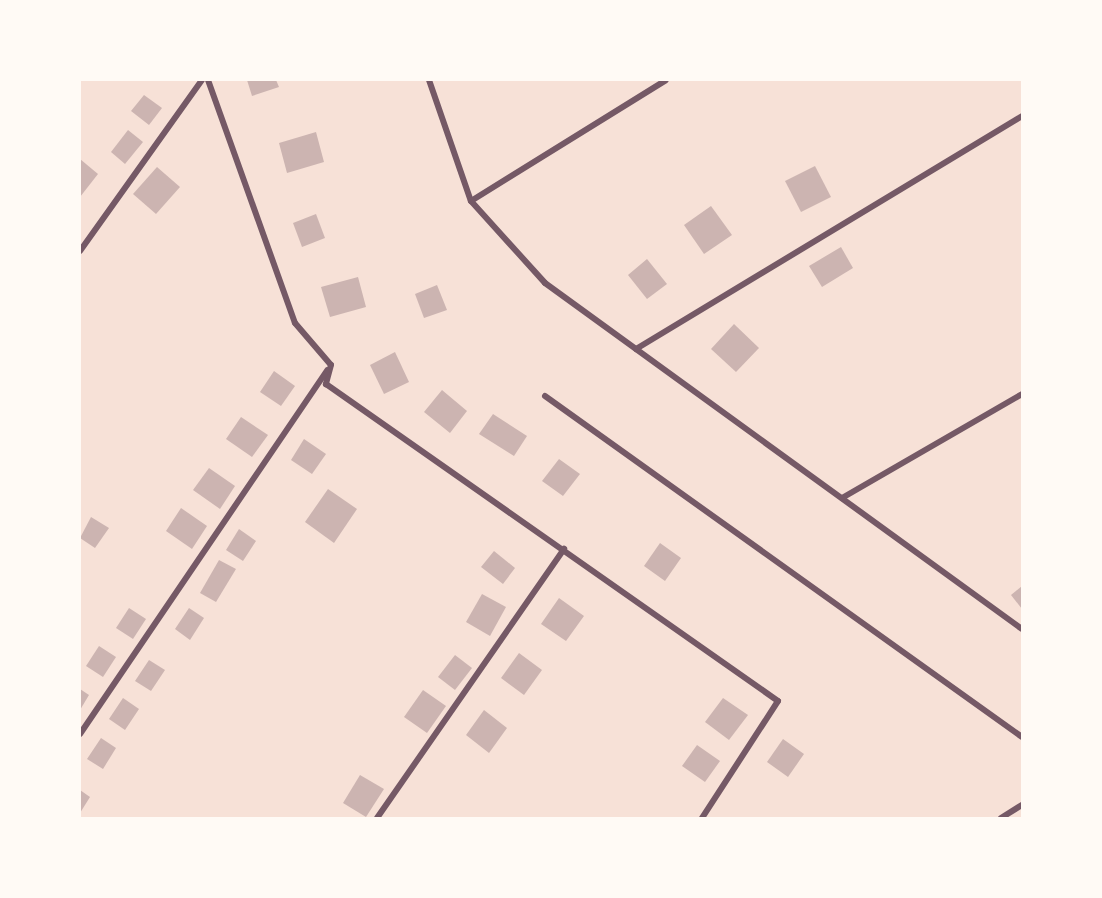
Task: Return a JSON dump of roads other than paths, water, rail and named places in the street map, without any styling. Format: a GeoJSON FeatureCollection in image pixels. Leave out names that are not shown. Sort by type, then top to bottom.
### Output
{"type":"FeatureCollection","features":[{"type":"Feature","properties":{"kind":"street"},"geometry":{"type":"LineString","coordinates":[[80,251],[201,80]]}},
{"type":"Feature","properties":{"kind":"street"},"geometry":{"type":"LineString","coordinates":[[208,80],[296,323],[331,365]]}},
{"type":"Feature","properties":{"kind":"street"},"geometry":{"type":"LineString","coordinates":[[429,80],[471,201],[545,283],[1023,629]]}},
{"type":"Feature","properties":{"kind":"street"},"geometry":{"type":"LineString","coordinates":[[471,201],[666,80]]}},
{"type":"Feature","properties":{"kind":"street"},"geometry":{"type":"LineString","coordinates":[[636,349],[1023,116]]}},
{"type":"Feature","properties":{"kind":"street"},"geometry":{"type":"LineString","coordinates":[[331,365],[326,384],[778,701],[702,819]]}},
{"type":"Feature","properties":{"kind":"street"},"geometry":{"type":"LineString","coordinates":[[80,734],[331,365]]}},
{"type":"Feature","properties":{"kind":"street"},"geometry":{"type":"LineString","coordinates":[[842,498],[1023,394]]}},
{"type":"Feature","properties":{"kind":"street"},"geometry":{"type":"LineString","coordinates":[[545,396],[1023,737]]}},
{"type":"Feature","properties":{"kind":"street"},"geometry":{"type":"LineString","coordinates":[[377,819],[564,549]]}},
{"type":"Feature","properties":{"kind":"street"},"geometry":{"type":"LineString","coordinates":[[1001,819],[1023,805]]}}]}
